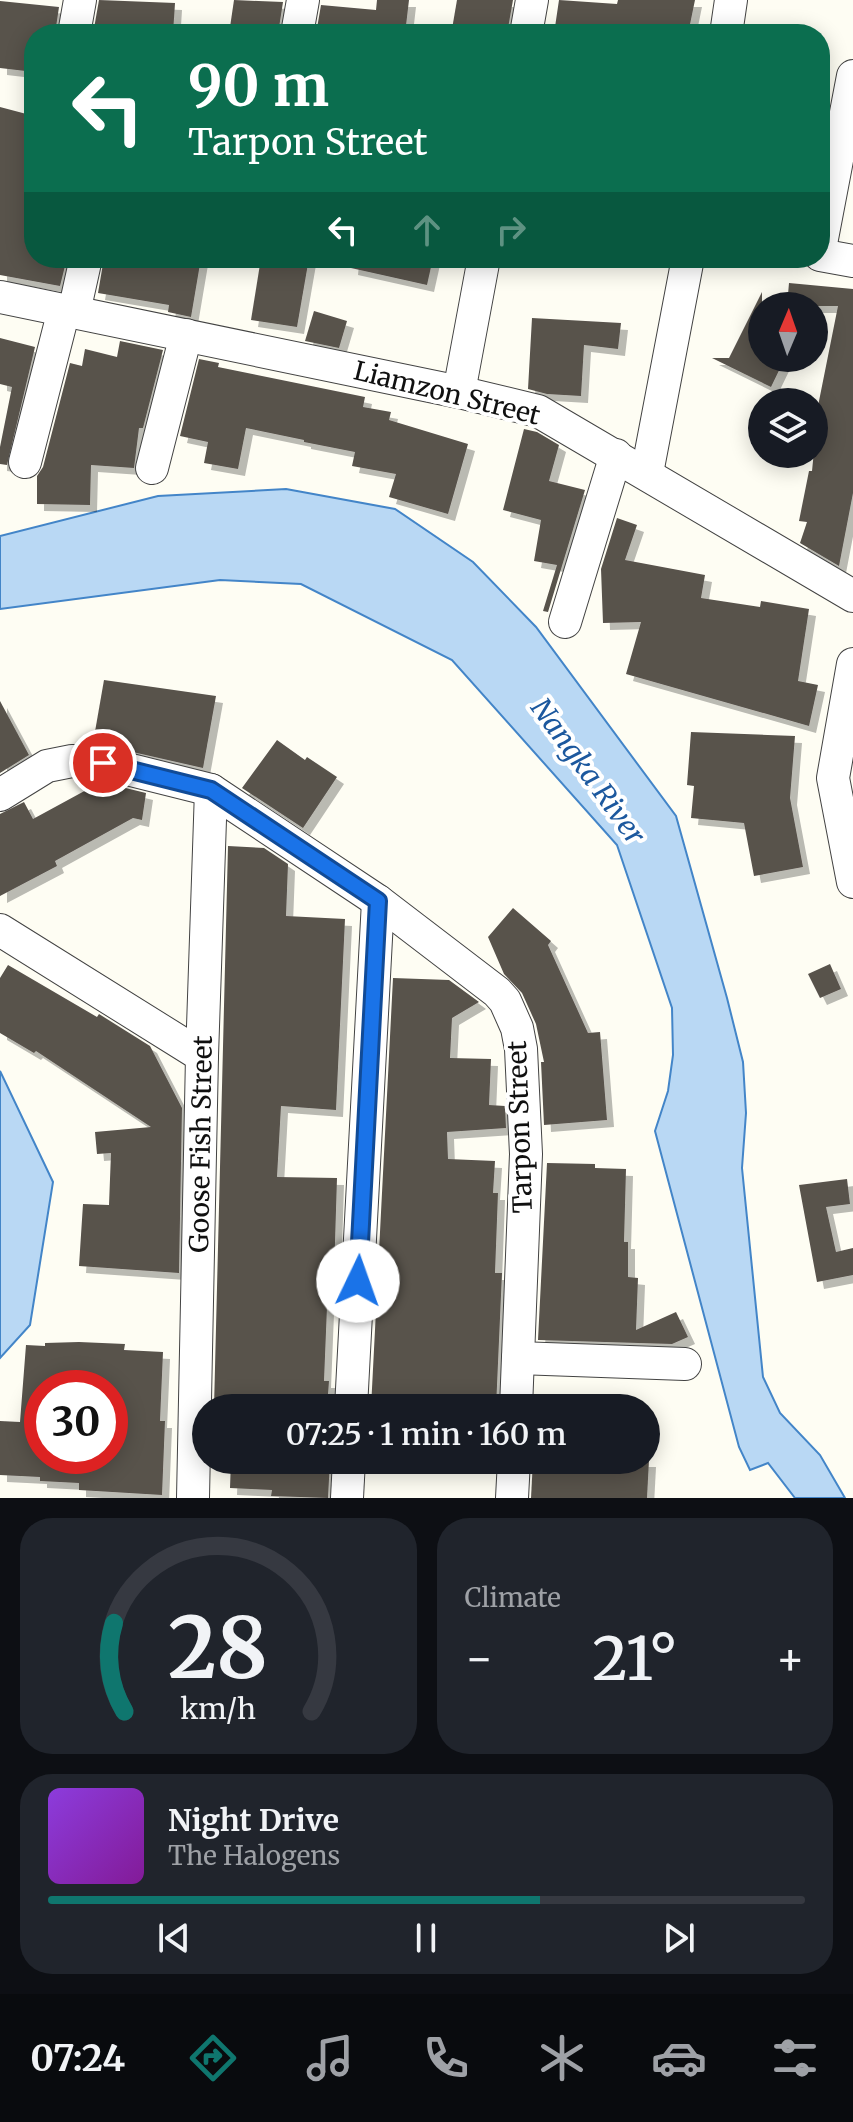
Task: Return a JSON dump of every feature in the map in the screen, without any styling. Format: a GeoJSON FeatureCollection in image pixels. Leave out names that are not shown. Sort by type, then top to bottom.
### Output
{"type":"FeatureCollection","features":[{"type":"Feature","properties":{"kind":"street"},"geometry":{"type":"LineString","coordinates":[[76,24],[80,0]]}},
{"type":"Feature","properties":{"kind":"street"},"geometry":{"type":"LineString","coordinates":[[299,24],[303,0]]}},
{"type":"Feature","properties":{"kind":"street"},"geometry":{"type":"LineString","coordinates":[[528,24],[532,0]]}},
{"type":"Feature","properties":{"kind":"street"},"geometry":{"type":"LineString","coordinates":[[727,24],[731,0]]}},
{"type":"Feature","properties":{"kind":"street"},"geometry":{"type":"LineString","coordinates":[[830,199],[853,76]]}},
{"type":"Feature","properties":{"kind":"street"},"geometry":{"type":"LineString","coordinates":[[830,255],[853,261]]}},
{"type":"Feature","properties":{"kind":"street"},"geometry":{"type":"LineString","coordinates":[[25,462],[83,268]]}},
{"type":"Feature","properties":{"kind":"street"},"geometry":{"type":"LineString","coordinates":[[459,392],[482,268]]}},
{"type":"Feature","properties":{"kind":"street"},"geometry":{"type":"LineString","coordinates":[[647,473],[686,268]]}},
{"type":"Feature","properties":{"kind":"street","name":"Liamzon Street"},"geometry":{"type":"LineString","coordinates":[[0,297],[538,411],[853,596]]}},
{"type":"Feature","properties":{"kind":"street"},"geometry":{"type":"LineString","coordinates":[[152,468],[186,335]]}},
{"type":"Feature","properties":{"kind":"street"},"geometry":{"type":"LineString","coordinates":[[565,622],[616,455]]}},
{"type":"Feature","properties":{"kind":"street"},"geometry":{"type":"LineString","coordinates":[[853,664],[833,778],[853,882]]}},
{"type":"Feature","properties":{"kind":"street","name":"Tarpon Street"},"geometry":{"type":"LineString","coordinates":[[0,795],[47,766],[72,761],[103,763],[211,790],[378,901],[505,1001],[517,1028],[526,1154],[517,1394]]}},
{"type":"Feature","properties":{"kind":"street","name":"Goose Fish Street"},"geometry":{"type":"LineString","coordinates":[[193,1498],[211,790]]}},
{"type":"Feature","properties":{"kind":"street"},"geometry":{"type":"LineString","coordinates":[[352,1394],[378,901]]}},
{"type":"Feature","properties":{"kind":"street"},"geometry":{"type":"LineString","coordinates":[[0,930],[202,1056]]}},
{"type":"Feature","properties":{"kind":"street"},"geometry":{"type":"LineString","coordinates":[[518,1358],[685,1364]]}},
{"type":"Feature","properties":{"kind":"street"},"geometry":{"type":"LineString","coordinates":[[347,1498],[348,1474]]}},
{"type":"Feature","properties":{"kind":"street"},"geometry":{"type":"LineString","coordinates":[[512,1498],[513,1474]]}},
{"type":"Feature","properties":{"kind":"water","name":"Nangka River"},"geometry":{"type":"Polygon","coordinates":[[[286,489],[395,509],[473,562],[536,627],[676,816],[743,1062],[746,1113],[742,1168],[763,1377],[780,1413],[820,1455],[845,1498],[795,1498],[768,1463],[750,1470],[739,1447],[655,1131],[668,1091],[673,1055],[672,1008],[617,845],[452,660],[301,584],[220,580],[0,609],[0,536],[158,496],[286,489]]]}},
{"type":"Feature","properties":{"kind":"water"},"geometry":{"type":"Polygon","coordinates":[[[0,1071],[53,1182],[30,1325],[0,1358],[0,1071]]]}},
{"type":"Feature","properties":{"kind":"building"},"geometry":{"type":"Polygon","coordinates":[[[99,0],[175,3],[174,24],[95,24],[99,0]]]}},
{"type":"Feature","properties":{"kind":"building"},"geometry":{"type":"Polygon","coordinates":[[[234,0],[283,2],[280,24],[230,24],[234,0]]]}},
{"type":"Feature","properties":{"kind":"building"},"geometry":{"type":"Polygon","coordinates":[[[377,0],[409,0],[406,24],[318,24],[321,5],[376,10],[377,0]]]}},
{"type":"Feature","properties":{"kind":"building"},"geometry":{"type":"Polygon","coordinates":[[[457,0],[513,0],[509,24],[453,24],[457,0]]]}},
{"type":"Feature","properties":{"kind":"building"},"geometry":{"type":"Polygon","coordinates":[[[559,0],[617,4],[618,0],[695,0],[690,24],[555,24],[559,0]]]}},
{"type":"Feature","properties":{"kind":"building"},"geometry":{"type":"Polygon","coordinates":[[[0,1],[59,7],[56,24],[24,24],[24,71],[0,68],[0,1]]]}},
{"type":"Feature","properties":{"kind":"building"},"geometry":{"type":"Polygon","coordinates":[[[0,107],[24,113],[24,268],[64,268],[60,286],[0,275],[0,107]]]}},
{"type":"Feature","properties":{"kind":"building"},"geometry":{"type":"Polygon","coordinates":[[[102,268],[199,268],[191,317],[168,312],[169,305],[98,293],[102,268]]]}},
{"type":"Feature","properties":{"kind":"building"},"geometry":{"type":"Polygon","coordinates":[[[259,268],[307,268],[297,327],[251,320],[259,268]]]}},
{"type":"Feature","properties":{"kind":"building"},"geometry":{"type":"Polygon","coordinates":[[[351,268],[431,268],[427,285],[351,268]]]}},
{"type":"Feature","properties":{"kind":"building"},"geometry":{"type":"Polygon","coordinates":[[[789,283],[853,289],[853,493],[839,566],[800,543],[807,522],[799,521],[809,471],[812,468],[828,468],[828,388],[822,388],[825,372],[828,372],[838,306],[828,306],[828,292],[788,292],[789,283]]]}},
{"type":"Feature","properties":{"kind":"building"},"geometry":{"type":"Polygon","coordinates":[[[314,311],[347,321],[339,348],[305,341],[314,311]]]}},
{"type":"Feature","properties":{"kind":"building"},"geometry":{"type":"Polygon","coordinates":[[[532,318],[621,323],[618,349],[584,345],[581,396],[547,394],[528,389],[532,318]]]}},
{"type":"Feature","properties":{"kind":"building"},"geometry":{"type":"Polygon","coordinates":[[[748,320],[748,372],[778,372],[771,387],[712,358],[729,358],[748,320]]]}},
{"type":"Feature","properties":{"kind":"building"},"geometry":{"type":"Polygon","coordinates":[[[0,338],[35,347],[7,465],[0,464],[0,447],[12,387],[0,384],[0,338]]]}},
{"type":"Feature","properties":{"kind":"building"},"geometry":{"type":"Polygon","coordinates":[[[120,341],[163,350],[143,428],[139,428],[134,468],[91,465],[90,505],[37,504],[37,476],[43,467],[70,363],[82,366],[85,349],[117,357],[120,341]]]}},
{"type":"Feature","properties":{"kind":"building"},"geometry":{"type":"Polygon","coordinates":[[[199,359],[219,363],[218,367],[365,397],[363,407],[391,412],[389,420],[468,444],[448,514],[389,497],[396,474],[352,466],[355,452],[304,440],[246,428],[238,469],[204,463],[208,442],[180,436],[199,359]]]}},
{"type":"Feature","properties":{"kind":"building"},"geometry":{"type":"Polygon","coordinates":[[[524,429],[537,432],[559,445],[549,481],[585,490],[548,612],[543,611],[557,565],[534,561],[541,520],[503,510],[524,429]]]}},
{"type":"Feature","properties":{"kind":"building"},"geometry":{"type":"Polygon","coordinates":[[[617,518],[637,525],[625,560],[705,575],[701,598],[760,607],[761,601],[809,609],[798,681],[818,685],[809,726],[626,674],[641,622],[603,623],[601,569],[617,518]]]}},
{"type":"Feature","properties":{"kind":"building"},"geometry":{"type":"Polygon","coordinates":[[[104,680],[216,696],[203,768],[93,743],[104,680]]]}},
{"type":"Feature","properties":{"kind":"building"},"geometry":{"type":"Polygon","coordinates":[[[0,701],[29,755],[0,773],[0,701]]]}},
{"type":"Feature","properties":{"kind":"building"},"geometry":{"type":"Polygon","coordinates":[[[691,732],[795,736],[790,798],[803,867],[754,876],[744,823],[691,818],[694,786],[687,785],[691,732]]]}},
{"type":"Feature","properties":{"kind":"building"},"geometry":{"type":"Polygon","coordinates":[[[277,740],[337,777],[303,828],[242,788],[277,740]]]}},
{"type":"Feature","properties":{"kind":"building"},"geometry":{"type":"Polygon","coordinates":[[[101,782],[146,793],[142,820],[133,818],[55,861],[57,866],[0,896],[0,814],[24,802],[33,819],[101,782]]]}},
{"type":"Feature","properties":{"kind":"building"},"geometry":{"type":"Polygon","coordinates":[[[228,846],[264,848],[288,864],[286,916],[345,919],[336,1110],[281,1106],[277,1177],[337,1178],[333,1307],[327,1307],[324,1381],[329,1381],[328,1394],[214,1394],[228,846]]]}},
{"type":"Feature","properties":{"kind":"building"},"geometry":{"type":"Polygon","coordinates":[[[513,908],[551,941],[548,945],[588,1033],[600,1032],[607,1120],[544,1125],[541,1062],[544,1062],[536,1024],[522,993],[504,974],[488,937],[513,908]]]}},
{"type":"Feature","properties":{"kind":"building"},"geometry":{"type":"Polygon","coordinates":[[[830,964],[841,989],[820,998],[808,974],[830,964]]]}},
{"type":"Feature","properties":{"kind":"building"},"geometry":{"type":"Polygon","coordinates":[[[8,965],[97,1017],[99,1014],[150,1046],[182,1108],[179,1273],[79,1266],[83,1204],[109,1205],[111,1153],[97,1154],[95,1132],[151,1127],[36,1051],[34,1053],[0,1033],[0,978],[8,965]]]}},
{"type":"Feature","properties":{"kind":"building"},"geometry":{"type":"Polygon","coordinates":[[[393,978],[449,980],[479,1002],[452,1018],[450,1058],[491,1059],[489,1105],[505,1106],[506,1128],[447,1132],[448,1159],[495,1161],[493,1193],[498,1193],[495,1273],[502,1273],[497,1394],[372,1394],[393,978]]]}},
{"type":"Feature","properties":{"kind":"building"},"geometry":{"type":"Polygon","coordinates":[[[547,1163],[595,1164],[595,1168],[626,1169],[624,1242],[628,1242],[628,1277],[638,1278],[636,1330],[676,1312],[688,1337],[672,1344],[538,1340],[547,1163]]]}},
{"type":"Feature","properties":{"kind":"building"},"geometry":{"type":"Polygon","coordinates":[[[847,1179],[850,1204],[826,1207],[836,1252],[853,1248],[853,1275],[817,1282],[799,1185],[847,1179]]]}},
{"type":"Feature","properties":{"kind":"building"},"geometry":{"type":"Polygon","coordinates":[[[79,1342],[125,1344],[124,1350],[163,1352],[160,1421],[165,1421],[162,1495],[79,1490],[79,1483],[0,1475],[0,1421],[20,1422],[24,1371],[24,1474],[128,1474],[128,1370],[24,1370],[26,1345],[45,1346],[45,1343],[79,1342]]]}},
{"type":"Feature","properties":{"kind":"building"},"geometry":{"type":"Polygon","coordinates":[[[230,1474],[329,1474],[328,1498],[271,1496],[272,1490],[230,1488],[230,1474]]]}},
{"type":"Feature","properties":{"kind":"building"},"geometry":{"type":"Polygon","coordinates":[[[532,1474],[648,1474],[647,1498],[531,1498],[532,1474]]]}},
{"type":"Feature","properties":{"kind":"route"},"geometry":{"type":"LineString","coordinates":[[103,763],[211,790],[378,901],[358,1281]]}}]}
